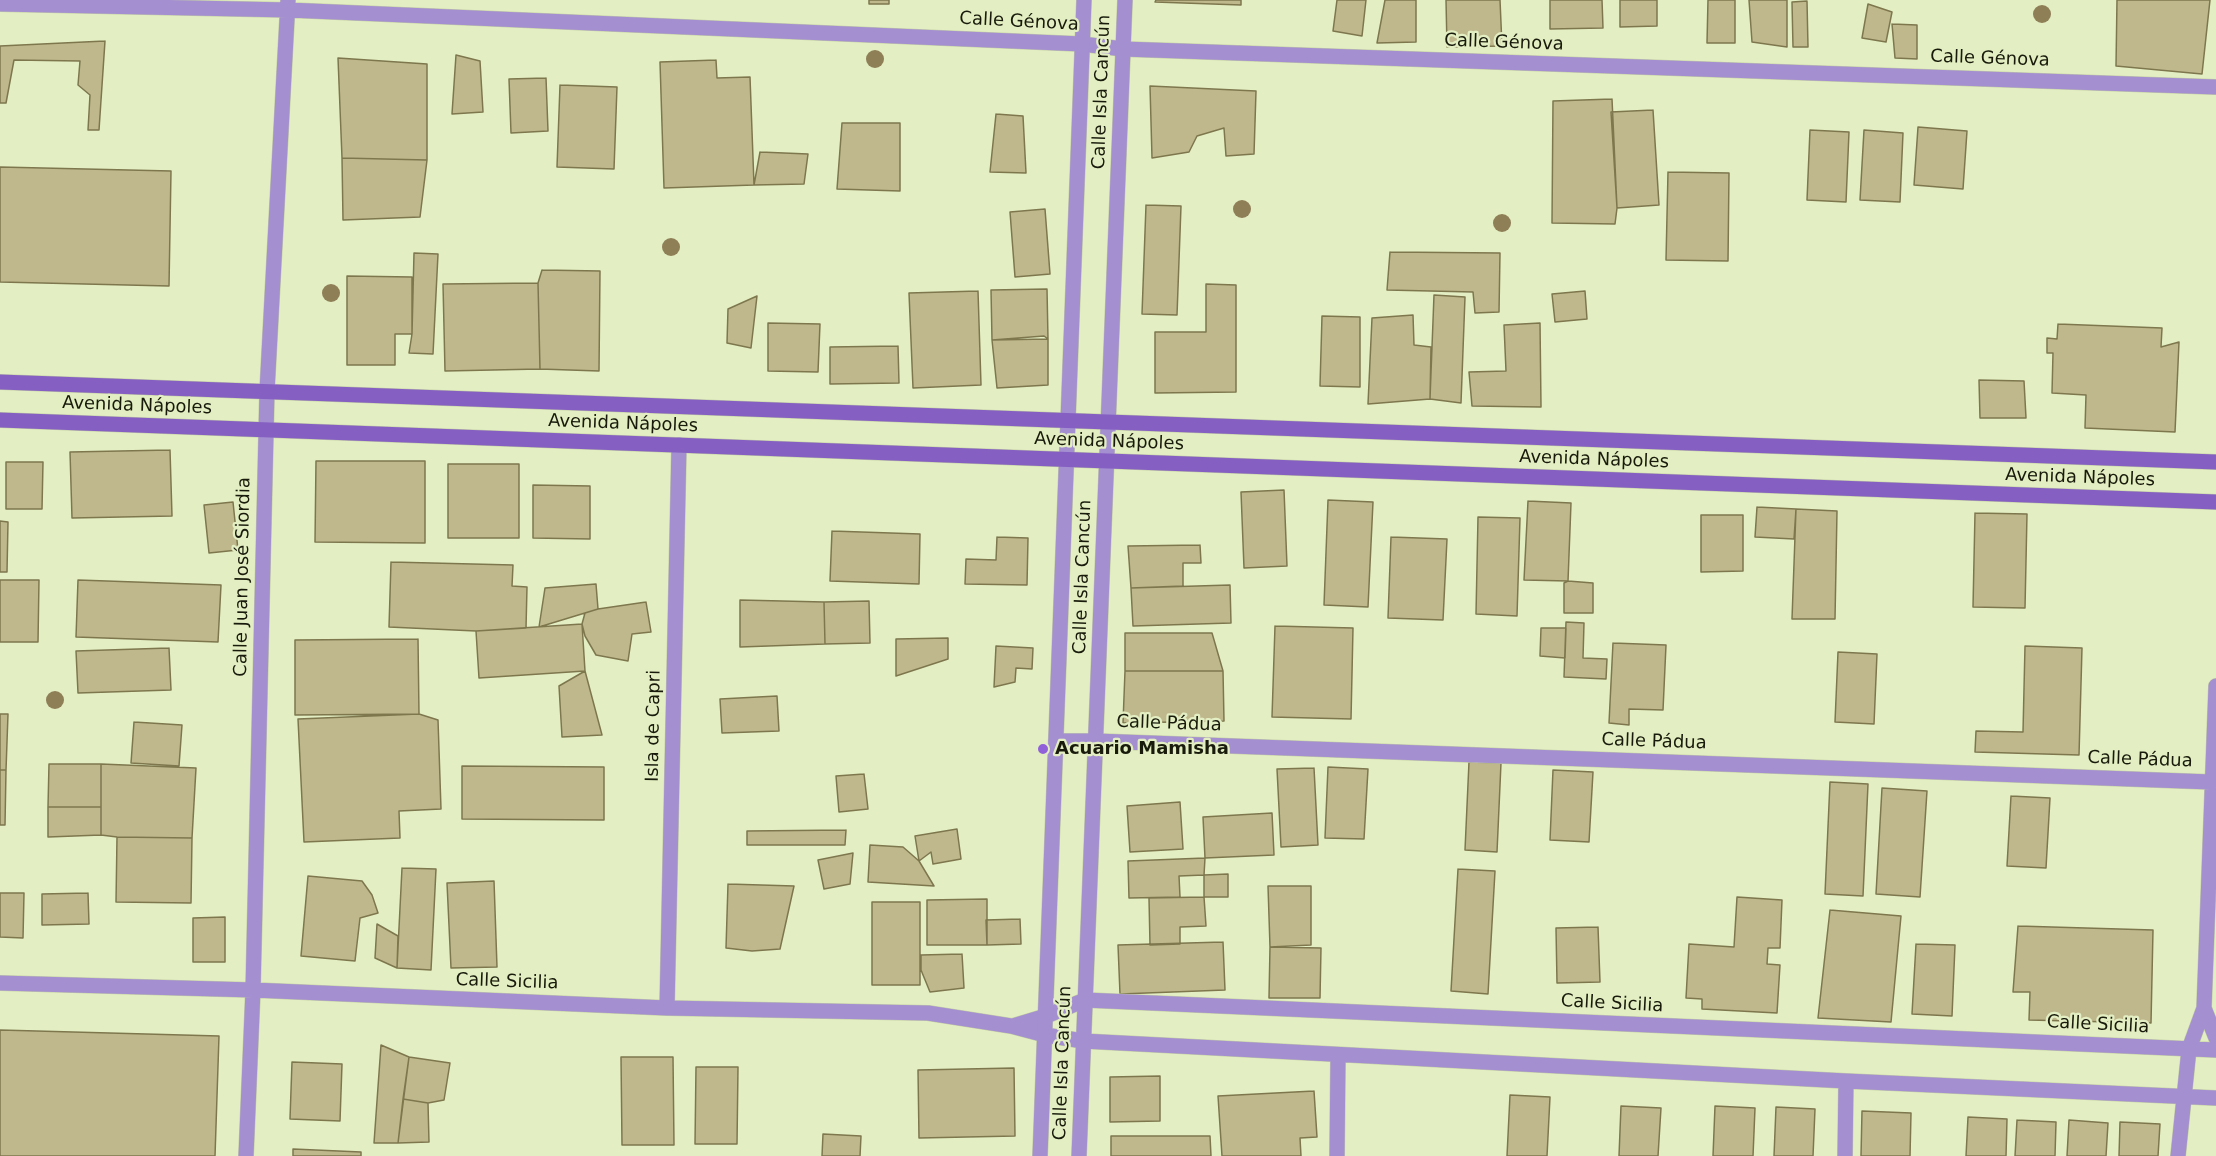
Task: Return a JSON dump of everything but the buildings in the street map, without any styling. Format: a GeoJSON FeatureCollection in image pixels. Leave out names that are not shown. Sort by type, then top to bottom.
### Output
{"type":"FeatureCollection","features":[{"type":"Feature","properties":{"kind":"main road","name":"Avenida Nápoles"},"geometry":{"type":"LineString","coordinates":[[0,382],[2216,462]]}},
{"type":"Feature","properties":{"kind":"main road","name":"Avenida Nápoles"},"geometry":{"type":"LineString","coordinates":[[0,420],[2216,502]]}},
{"type":"Feature","properties":{"kind":"street","name":"Calle Isla Cancún"},"geometry":{"type":"LineString","coordinates":[[1040,1156],[1084,0]]}},
{"type":"Feature","properties":{"kind":"street","name":"Calle Isla Cancún"},"geometry":{"type":"LineString","coordinates":[[1079,1156],[1125,0]]}},
{"type":"Feature","properties":{"kind":"street","name":"Calle Génova"},"geometry":{"type":"LineString","coordinates":[[0,4],[288,5],[1082,44],[1123,49],[2216,87]]}},
{"type":"Feature","properties":{"kind":"street","name":"Calle Juan José Siordia"},"geometry":{"type":"LineString","coordinates":[[246,1156],[253,990],[267,391],[288,5]]}},
{"type":"Feature","properties":{"kind":"street","name":"Isla de Capri"},"geometry":{"type":"LineString","coordinates":[[667,1008],[679,446]]}},
{"type":"Feature","properties":{"kind":"street"},"geometry":{"type":"LineString","coordinates":[[2178,1156],[2189,1049],[2204,1008],[2216,686]]}},
{"type":"Feature","properties":{"kind":"street","name":"Calle Pádua"},"geometry":{"type":"LineString","coordinates":[[1056,741],[2211,782]]}},
{"type":"Feature","properties":{"kind":"street","name":"Calle Sicilia"},"geometry":{"type":"LineString","coordinates":[[0,983],[253,990],[667,1008],[928,1013],[1011,1026],[1045,1035],[1083,1041],[1338,1056],[2216,1098]]}},
{"type":"Feature","properties":{"kind":"street","name":"Calle Sicilia"},"geometry":{"type":"LineString","coordinates":[[1011,1026],[1046,1016],[1085,1000],[2216,1050]]}},
{"type":"Feature","properties":{"kind":"street"},"geometry":{"type":"LineString","coordinates":[[2204,1008],[2216,1038]]}},
{"type":"Feature","properties":{"kind":"street"},"geometry":{"type":"LineString","coordinates":[[1337,1156],[1338,1056]]}},
{"type":"Feature","properties":{"kind":"street"},"geometry":{"type":"LineString","coordinates":[[1845,1156],[1846,1081]]}},
{"type":"Feature","properties":{"kind":"place","name":"Acuario Mamisha"},"geometry":{"type":"Point","coordinates":[1043,749]}}]}
